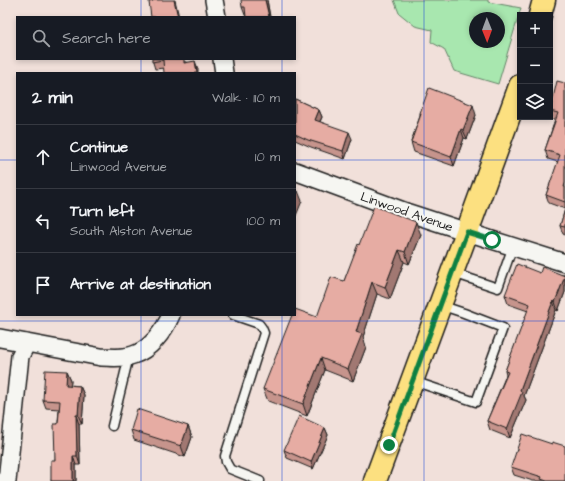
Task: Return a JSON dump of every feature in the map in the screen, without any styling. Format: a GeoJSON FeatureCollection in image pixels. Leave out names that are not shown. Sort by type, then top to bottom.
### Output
{"type":"FeatureCollection","features":[{"type":"Feature","properties":{"kind":"main road"},"geometry":{"type":"LineString","coordinates":[[541,12],[544,0]]}},
{"type":"Feature","properties":{"kind":"main road"},"geometry":{"type":"LineString","coordinates":[[375,481],[517,94]]}},
{"type":"Feature","properties":{"kind":"street"},"geometry":{"type":"LineString","coordinates":[[214,0],[216,16]]}},
{"type":"Feature","properties":{"kind":"street"},"geometry":{"type":"LineString","coordinates":[[222,60],[224,72]]}},
{"type":"Feature","properties":{"kind":"street","name":"Linwood Avenue"},"geometry":{"type":"LineString","coordinates":[[296,171],[406,212],[565,263]]}},
{"type":"Feature","properties":{"kind":"street"},"geometry":{"type":"LineString","coordinates":[[0,338],[101,357],[117,358],[132,356],[148,347],[161,333],[170,316]]}},
{"type":"Feature","properties":{"kind":"street"},"geometry":{"type":"LineString","coordinates":[[7,481],[20,356],[27,343]]}},
{"type":"Feature","properties":{"kind":"lane"},"geometry":{"type":"LineString","coordinates":[[452,273],[498,288],[512,246]]}},
{"type":"Feature","properties":{"kind":"lane"},"geometry":{"type":"LineString","coordinates":[[412,381],[476,402],[503,328],[440,305]]}},
{"type":"Feature","properties":{"kind":"lane"},"geometry":{"type":"LineString","coordinates":[[236,316],[259,324],[264,333],[225,456],[226,462],[230,469],[260,481]]}},
{"type":"Feature","properties":{"kind":"lane"},"geometry":{"type":"LineString","coordinates":[[112,426],[129,356]]}},
{"type":"Feature","properties":{"kind":"green space"},"geometry":{"type":"Polygon","coordinates":[[[394,0],[488,0],[488,2],[521,8],[520,12],[517,12],[517,21],[498,84],[454,71],[444,49],[431,42],[432,30],[415,26],[399,13],[394,0]]]}},
{"type":"Feature","properties":{"kind":"building"},"geometry":{"type":"Polygon","coordinates":[[[174,0],[178,16],[151,16],[149,2],[174,0]]]}},
{"type":"Feature","properties":{"kind":"building"},"geometry":{"type":"Polygon","coordinates":[[[241,0],[265,0],[269,16],[246,16],[245,7],[242,7],[241,0]]]}},
{"type":"Feature","properties":{"kind":"building"},"geometry":{"type":"Polygon","coordinates":[[[152,60],[163,60],[152,62],[152,60]]]}},
{"type":"Feature","properties":{"kind":"building"},"geometry":{"type":"Polygon","coordinates":[[[163,60],[184,60],[184,63],[195,61],[197,72],[164,72],[163,60]]]}},
{"type":"Feature","properties":{"kind":"building"},"geometry":{"type":"Polygon","coordinates":[[[557,81],[565,83],[565,202],[546,195],[560,155],[545,150],[558,113],[553,112],[553,98],[557,81]]]}},
{"type":"Feature","properties":{"kind":"building"},"geometry":{"type":"Polygon","coordinates":[[[429,88],[473,105],[463,130],[461,129],[451,157],[411,142],[429,88]]]}},
{"type":"Feature","properties":{"kind":"building"},"geometry":{"type":"Polygon","coordinates":[[[296,99],[319,110],[315,120],[349,132],[343,151],[308,140],[296,134],[296,99]]]}},
{"type":"Feature","properties":{"kind":"building"},"geometry":{"type":"Polygon","coordinates":[[[374,206],[416,222],[405,252],[399,250],[385,287],[372,282],[356,332],[362,334],[348,369],[321,358],[303,404],[263,389],[292,316],[296,316],[296,309],[317,317],[331,277],[344,281],[358,244],[359,245],[374,206]]]}},
{"type":"Feature","properties":{"kind":"building"},"geometry":{"type":"Polygon","coordinates":[[[565,209],[565,227],[560,226],[565,209]]]}},
{"type":"Feature","properties":{"kind":"building"},"geometry":{"type":"Polygon","coordinates":[[[517,264],[540,273],[542,267],[565,276],[555,302],[553,301],[520,390],[522,392],[507,429],[487,421],[508,372],[505,371],[530,304],[505,295],[517,264]]]}},
{"type":"Feature","properties":{"kind":"building"},"geometry":{"type":"Polygon","coordinates":[[[45,370],[67,371],[66,385],[80,386],[78,415],[76,415],[77,456],[73,456],[73,481],[51,481],[51,460],[55,460],[54,424],[58,424],[60,401],[43,400],[45,370]]]}},
{"type":"Feature","properties":{"kind":"building"},"geometry":{"type":"Polygon","coordinates":[[[137,409],[188,426],[181,446],[131,430],[137,409]]]}},
{"type":"Feature","properties":{"kind":"building"},"geometry":{"type":"Polygon","coordinates":[[[299,416],[325,428],[311,462],[284,450],[299,416]]]}},
{"type":"Feature","properties":{"kind":"building"},"geometry":{"type":"Polygon","coordinates":[[[522,434],[552,444],[552,442],[565,446],[565,481],[547,481],[541,479],[542,477],[511,467],[522,434]]]}},
{"type":"Feature","properties":{"kind":"route"},"geometry":{"type":"LineString","coordinates":[[389,445],[467,232],[492,240]]}}]}
